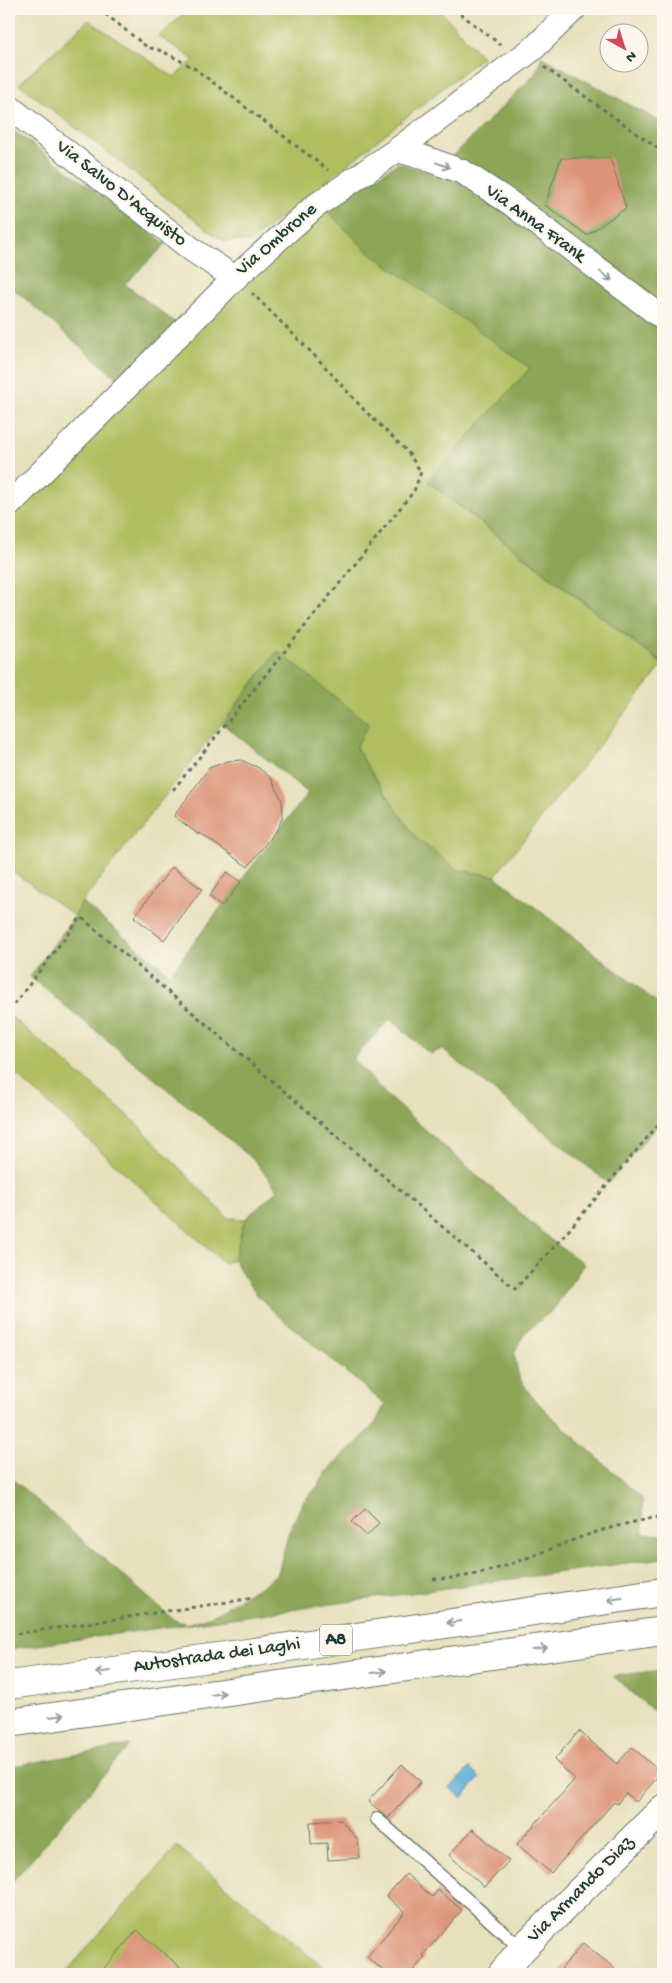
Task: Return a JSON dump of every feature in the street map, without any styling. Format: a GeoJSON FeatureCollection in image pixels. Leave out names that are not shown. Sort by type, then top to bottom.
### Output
{"type":"FeatureCollection","features":[{"type":"Feature","properties":{"kind":"main road","name":"Autostrada dei Laghi"},"geometry":{"type":"LineString","coordinates":[[9,1685],[663,1592]]}},
{"type":"Feature","properties":{"kind":"main road","name":"Autostrada dei Laghi"},"geometry":{"type":"LineString","coordinates":[[9,1723],[663,1631]]}},
{"type":"Feature","properties":{"kind":"main road","name":"Via Armando Diaz"},"geometry":{"type":"LineString","coordinates":[[502,1974],[522,1949],[663,1809]]}},
{"type":"Feature","properties":{"kind":"street","name":"Via Ombrone"},"geometry":{"type":"LineString","coordinates":[[9,505],[235,278],[314,207],[397,150],[534,48],[574,9]]}},
{"type":"Feature","properties":{"kind":"street","name":"Via Salvo D'Acquisto"},"geometry":{"type":"LineString","coordinates":[[9,107],[194,251],[235,278]]}},
{"type":"Feature","properties":{"kind":"street","name":"Via Anna Frank"},"geometry":{"type":"LineString","coordinates":[[397,150],[422,156],[463,172],[509,202],[663,318]]}},
{"type":"Feature","properties":{"kind":"street"},"geometry":{"type":"LineString","coordinates":[[636,1836],[663,1823]]}},
{"type":"Feature","properties":{"kind":"lane"},"geometry":{"type":"LineString","coordinates":[[377,1819],[522,1949]]}},
{"type":"Feature","properties":{"kind":"path"},"geometry":{"type":"LineString","coordinates":[[100,9],[147,48],[162,51],[194,68],[346,184]]}},
{"type":"Feature","properties":{"kind":"path"},"geometry":{"type":"LineString","coordinates":[[454,9],[519,59],[543,66],[663,152]]}},
{"type":"Feature","properties":{"kind":"path"},"geometry":{"type":"LineString","coordinates":[[173,790],[414,491],[421,472],[407,451],[364,410],[318,359],[235,278]]}},
{"type":"Feature","properties":{"kind":"path"},"geometry":{"type":"LineString","coordinates":[[9,1011],[81,916],[515,1288],[557,1244],[663,1119]]}},
{"type":"Feature","properties":{"kind":"path"},"geometry":{"type":"LineString","coordinates":[[433,1579],[452,1579],[486,1573],[573,1540],[623,1524],[663,1516]]}},
{"type":"Feature","properties":{"kind":"path"},"geometry":{"type":"LineString","coordinates":[[9,1635],[254,1598]]}},
{"type":"Feature","properties":{"kind":"green space"},"geometry":{"type":"Polygon","coordinates":[[[189,9],[439,9],[482,57],[250,242],[225,241],[213,234],[19,84],[88,20],[174,77],[194,60],[159,36],[189,9]]]}},
{"type":"Feature","properties":{"kind":"green space"},"geometry":{"type":"Polygon","coordinates":[[[542,57],[663,123],[663,664],[428,481],[530,368],[364,248],[326,210],[398,163],[435,174],[535,74],[542,57]]]}},
{"type":"Feature","properties":{"kind":"green space"},"geometry":{"type":"Polygon","coordinates":[[[9,127],[166,244],[125,284],[177,324],[119,380],[9,285],[9,127]]]}},
{"type":"Feature","properties":{"kind":"green space"},"geometry":{"type":"Polygon","coordinates":[[[326,210],[364,248],[531,368],[428,482],[663,665],[495,876],[458,870],[416,838],[356,747],[278,651],[82,902],[75,916],[9,869],[9,515],[243,284],[326,210]]]}},
{"type":"Feature","properties":{"kind":"green space"},"geometry":{"type":"Polygon","coordinates":[[[278,651],[369,724],[356,747],[416,838],[458,870],[495,876],[663,1007],[663,1119],[608,1183],[442,1049],[430,1054],[390,1019],[353,1058],[387,1096],[551,1240],[584,1264],[554,1309],[525,1333],[514,1353],[519,1377],[530,1394],[550,1415],[642,1498],[643,1534],[663,1535],[663,1558],[9,1649],[9,1476],[174,1620],[187,1624],[211,1616],[263,1585],[278,1573],[289,1531],[303,1502],[316,1488],[332,1465],[357,1443],[376,1422],[385,1404],[268,1307],[241,1273],[234,1259],[245,1219],[278,1190],[254,1160],[30,977],[75,916],[82,902],[170,974],[308,793],[223,724],[278,651]]]}},
{"type":"Feature","properties":{"kind":"green space"},"geometry":{"type":"Polygon","coordinates":[[[9,1015],[131,1118],[228,1218],[245,1219],[234,1259],[224,1263],[9,1068],[9,1015]]]}},
{"type":"Feature","properties":{"kind":"green space"},"geometry":{"type":"Polygon","coordinates":[[[663,1670],[663,1719],[613,1676],[663,1670]]]}},
{"type":"Feature","properties":{"kind":"green space"},"geometry":{"type":"Polygon","coordinates":[[[130,1745],[10,1884],[9,1767],[130,1745]]]}},
{"type":"Feature","properties":{"kind":"green space"},"geometry":{"type":"Polygon","coordinates":[[[177,1846],[331,1974],[64,1974],[177,1846]]]}},
{"type":"Feature","properties":{"kind":"water"},"geometry":{"type":"Polygon","coordinates":[[[469,1768],[480,1778],[462,1798],[450,1788],[469,1768]]]}},
{"type":"Feature","properties":{"kind":"building"},"geometry":{"type":"Polygon","coordinates":[[[561,158],[610,158],[626,208],[587,235],[545,205],[561,158]]]}},
{"type":"Feature","properties":{"kind":"building"},"geometry":{"type":"Polygon","coordinates":[[[241,760],[259,768],[271,778],[282,800],[283,815],[279,826],[248,867],[174,816],[209,768],[228,761],[241,760]]]}},
{"type":"Feature","properties":{"kind":"building"},"geometry":{"type":"Polygon","coordinates":[[[172,867],[202,889],[164,940],[134,917],[172,867]]]}},
{"type":"Feature","properties":{"kind":"building"},"geometry":{"type":"Polygon","coordinates":[[[227,872],[241,882],[222,906],[209,896],[227,872]]]}},
{"type":"Feature","properties":{"kind":"building"},"geometry":{"type":"Polygon","coordinates":[[[365,1509],[379,1523],[367,1536],[352,1522],[365,1509]]]}},
{"type":"Feature","properties":{"kind":"building"},"geometry":{"type":"Polygon","coordinates":[[[579,1731],[617,1764],[632,1747],[661,1773],[636,1802],[626,1793],[617,1804],[614,1802],[551,1873],[517,1844],[575,1779],[554,1760],[579,1731]]]}},
{"type":"Feature","properties":{"kind":"building"},"geometry":{"type":"Polygon","coordinates":[[[402,1764],[421,1782],[388,1818],[368,1801],[402,1764]]]}},
{"type":"Feature","properties":{"kind":"building"},"geometry":{"type":"Polygon","coordinates":[[[341,1820],[358,1840],[359,1858],[328,1860],[327,1843],[311,1844],[310,1822],[341,1820]]]}},
{"type":"Feature","properties":{"kind":"building"},"geometry":{"type":"Polygon","coordinates":[[[473,1829],[509,1861],[484,1887],[449,1855],[473,1829]]]}},
{"type":"Feature","properties":{"kind":"building"},"geometry":{"type":"Polygon","coordinates":[[[406,1874],[432,1897],[438,1890],[462,1910],[423,1955],[425,1957],[410,1974],[387,1974],[367,1957],[405,1912],[386,1896],[406,1874]]]}},
{"type":"Feature","properties":{"kind":"building"},"geometry":{"type":"Polygon","coordinates":[[[137,1930],[188,1974],[99,1974],[137,1930]]]}},
{"type":"Feature","properties":{"kind":"building"},"geometry":{"type":"Polygon","coordinates":[[[583,1943],[622,1974],[557,1974],[583,1943]]]}}]}
